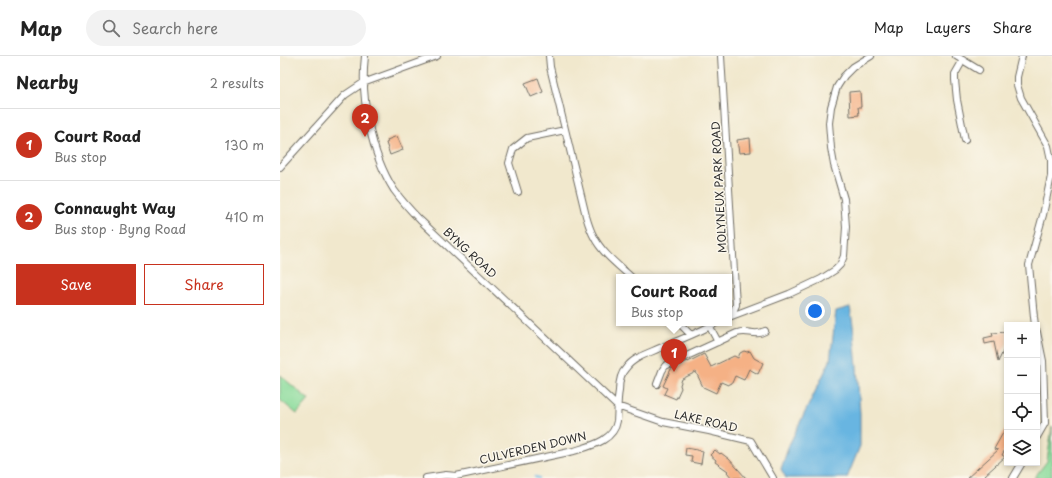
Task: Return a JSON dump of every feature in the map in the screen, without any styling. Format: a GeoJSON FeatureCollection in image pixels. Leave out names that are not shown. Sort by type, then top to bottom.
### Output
{"type":"FeatureCollection","features":[{"type":"Feature","properties":{"kind":"street","name":"BYNG ROAD"},"geometry":{"type":"LineString","coordinates":[[365,56],[364,83],[369,125],[374,147],[386,175],[394,189],[420,220],[617,406]]}},
{"type":"Feature","properties":{"kind":"street"},"geometry":{"type":"LineString","coordinates":[[280,167],[345,95],[364,83],[437,56]]}},
{"type":"Feature","properties":{"kind":"street"},"geometry":{"type":"LineString","coordinates":[[549,56],[565,130],[590,228],[594,238],[600,246],[628,274]]}},
{"type":"Feature","properties":{"kind":"street","name":"MOLYNEUX PARK ROAD"},"geometry":{"type":"LineString","coordinates":[[721,56],[736,305],[732,312]]}},
{"type":"Feature","properties":{"kind":"street"},"geometry":{"type":"LineString","coordinates":[[732,315],[789,294],[814,282],[835,270],[840,265],[844,256],[846,227],[844,200],[834,165],[831,148],[829,123],[831,107],[837,87],[844,76],[853,67],[871,56]]}},
{"type":"Feature","properties":{"kind":"street"},"geometry":{"type":"LineString","coordinates":[[956,56],[979,70]]}},
{"type":"Feature","properties":{"kind":"street"},"geometry":{"type":"LineString","coordinates":[[1022,56],[1017,77],[1017,85],[1022,98],[1048,146],[1051,160],[1051,176],[1043,215],[1029,265],[1035,322]]}},
{"type":"Feature","properties":{"kind":"street"},"geometry":{"type":"LineString","coordinates":[[963,60],[955,74],[955,80],[957,100],[965,140]]}},
{"type":"Feature","properties":{"kind":"street"},"geometry":{"type":"LineString","coordinates":[[518,192],[508,163],[513,149],[527,138],[565,130]]}},
{"type":"Feature","properties":{"kind":"street"},"geometry":{"type":"LineString","coordinates":[[682,326],[692,335],[710,327],[718,342]]}},
{"type":"Feature","properties":{"kind":"street"},"geometry":{"type":"LineString","coordinates":[[657,384],[665,366],[743,331],[761,334],[765,331]]}},
{"type":"Feature","properties":{"kind":"street","name":"CULVERDEN DOWN"},"geometry":{"type":"LineString","coordinates":[[426,478],[456,476],[574,451],[604,440],[612,433],[617,422],[620,380],[626,368],[638,358],[692,335]]}},
{"type":"Feature","properties":{"kind":"street"},"geometry":{"type":"LineString","coordinates":[[1040,346],[1043,361],[1045,423],[1040,432]]}},
{"type":"Feature","properties":{"kind":"street","name":"LAKE ROAD"},"geometry":{"type":"LineString","coordinates":[[617,406],[663,422],[751,441],[773,478]]}},
{"type":"Feature","properties":{"kind":"street"},"geometry":{"type":"LineString","coordinates":[[1013,478],[1020,466]]}},
{"type":"Feature","properties":{"kind":"green space"},"geometry":{"type":"Polygon","coordinates":[[[280,375],[309,400],[297,414],[280,400],[280,375]]]}},
{"type":"Feature","properties":{"kind":"green space"},"geometry":{"type":"Polygon","coordinates":[[[1052,427],[1052,478],[1034,478],[1047,461],[1052,427]]]}},
{"type":"Feature","properties":{"kind":"water"},"geometry":{"type":"Polygon","coordinates":[[[850,307],[857,367],[860,414],[860,446],[847,478],[786,478],[781,469],[789,445],[830,361],[836,311],[850,307]]]}},
{"type":"Feature","properties":{"kind":"building"},"geometry":{"type":"Polygon","coordinates":[[[538,78],[543,92],[531,97],[525,83],[538,78]]]}},
{"type":"Feature","properties":{"kind":"building"},"geometry":{"type":"Polygon","coordinates":[[[860,91],[861,107],[858,107],[859,115],[850,116],[849,92],[860,91]]]}},
{"type":"Feature","properties":{"kind":"building"},"geometry":{"type":"Polygon","coordinates":[[[397,136],[403,150],[390,155],[386,143],[388,142],[387,140],[397,136]]]}},
{"type":"Feature","properties":{"kind":"building"},"geometry":{"type":"Polygon","coordinates":[[[750,138],[751,152],[739,153],[737,140],[750,138]]]}},
{"type":"Feature","properties":{"kind":"building"},"geometry":{"type":"Polygon","coordinates":[[[1004,332],[1004,349],[998,362],[994,342],[985,344],[984,338],[993,336],[992,333],[1004,332]]]}},
{"type":"Feature","properties":{"kind":"building"},"geometry":{"type":"Polygon","coordinates":[[[750,351],[754,358],[763,363],[758,374],[749,369],[744,380],[735,376],[732,383],[728,385],[721,382],[716,393],[703,387],[696,372],[682,379],[680,385],[681,388],[676,399],[664,394],[667,388],[663,386],[671,369],[704,354],[711,367],[734,356],[738,358],[740,353],[750,351]]]}},
{"type":"Feature","properties":{"kind":"building"},"geometry":{"type":"Polygon","coordinates":[[[1004,431],[1004,451],[1002,455],[1004,458],[985,475],[988,478],[967,478],[998,450],[994,449],[1004,431]]]}},
{"type":"Feature","properties":{"kind":"building"},"geometry":{"type":"Polygon","coordinates":[[[686,448],[703,451],[701,464],[691,462],[692,456],[685,455],[686,448]]]}},
{"type":"Feature","properties":{"kind":"building"},"geometry":{"type":"Polygon","coordinates":[[[715,450],[729,459],[746,478],[732,478],[727,472],[728,471],[715,462],[716,460],[710,455],[715,450]]]}},
{"type":"Feature","properties":{"kind":"waterway"},"geometry":{"type":"LineString","coordinates":[[535,477],[539,478]]}},
{"type":"Feature","properties":{"kind":"place","name":"Connaught Way"},"geometry":{"type":"Point","coordinates":[365,137]}},
{"type":"Feature","properties":{"kind":"place","name":"Court Road"},"geometry":{"type":"Point","coordinates":[674,372]}}]}
